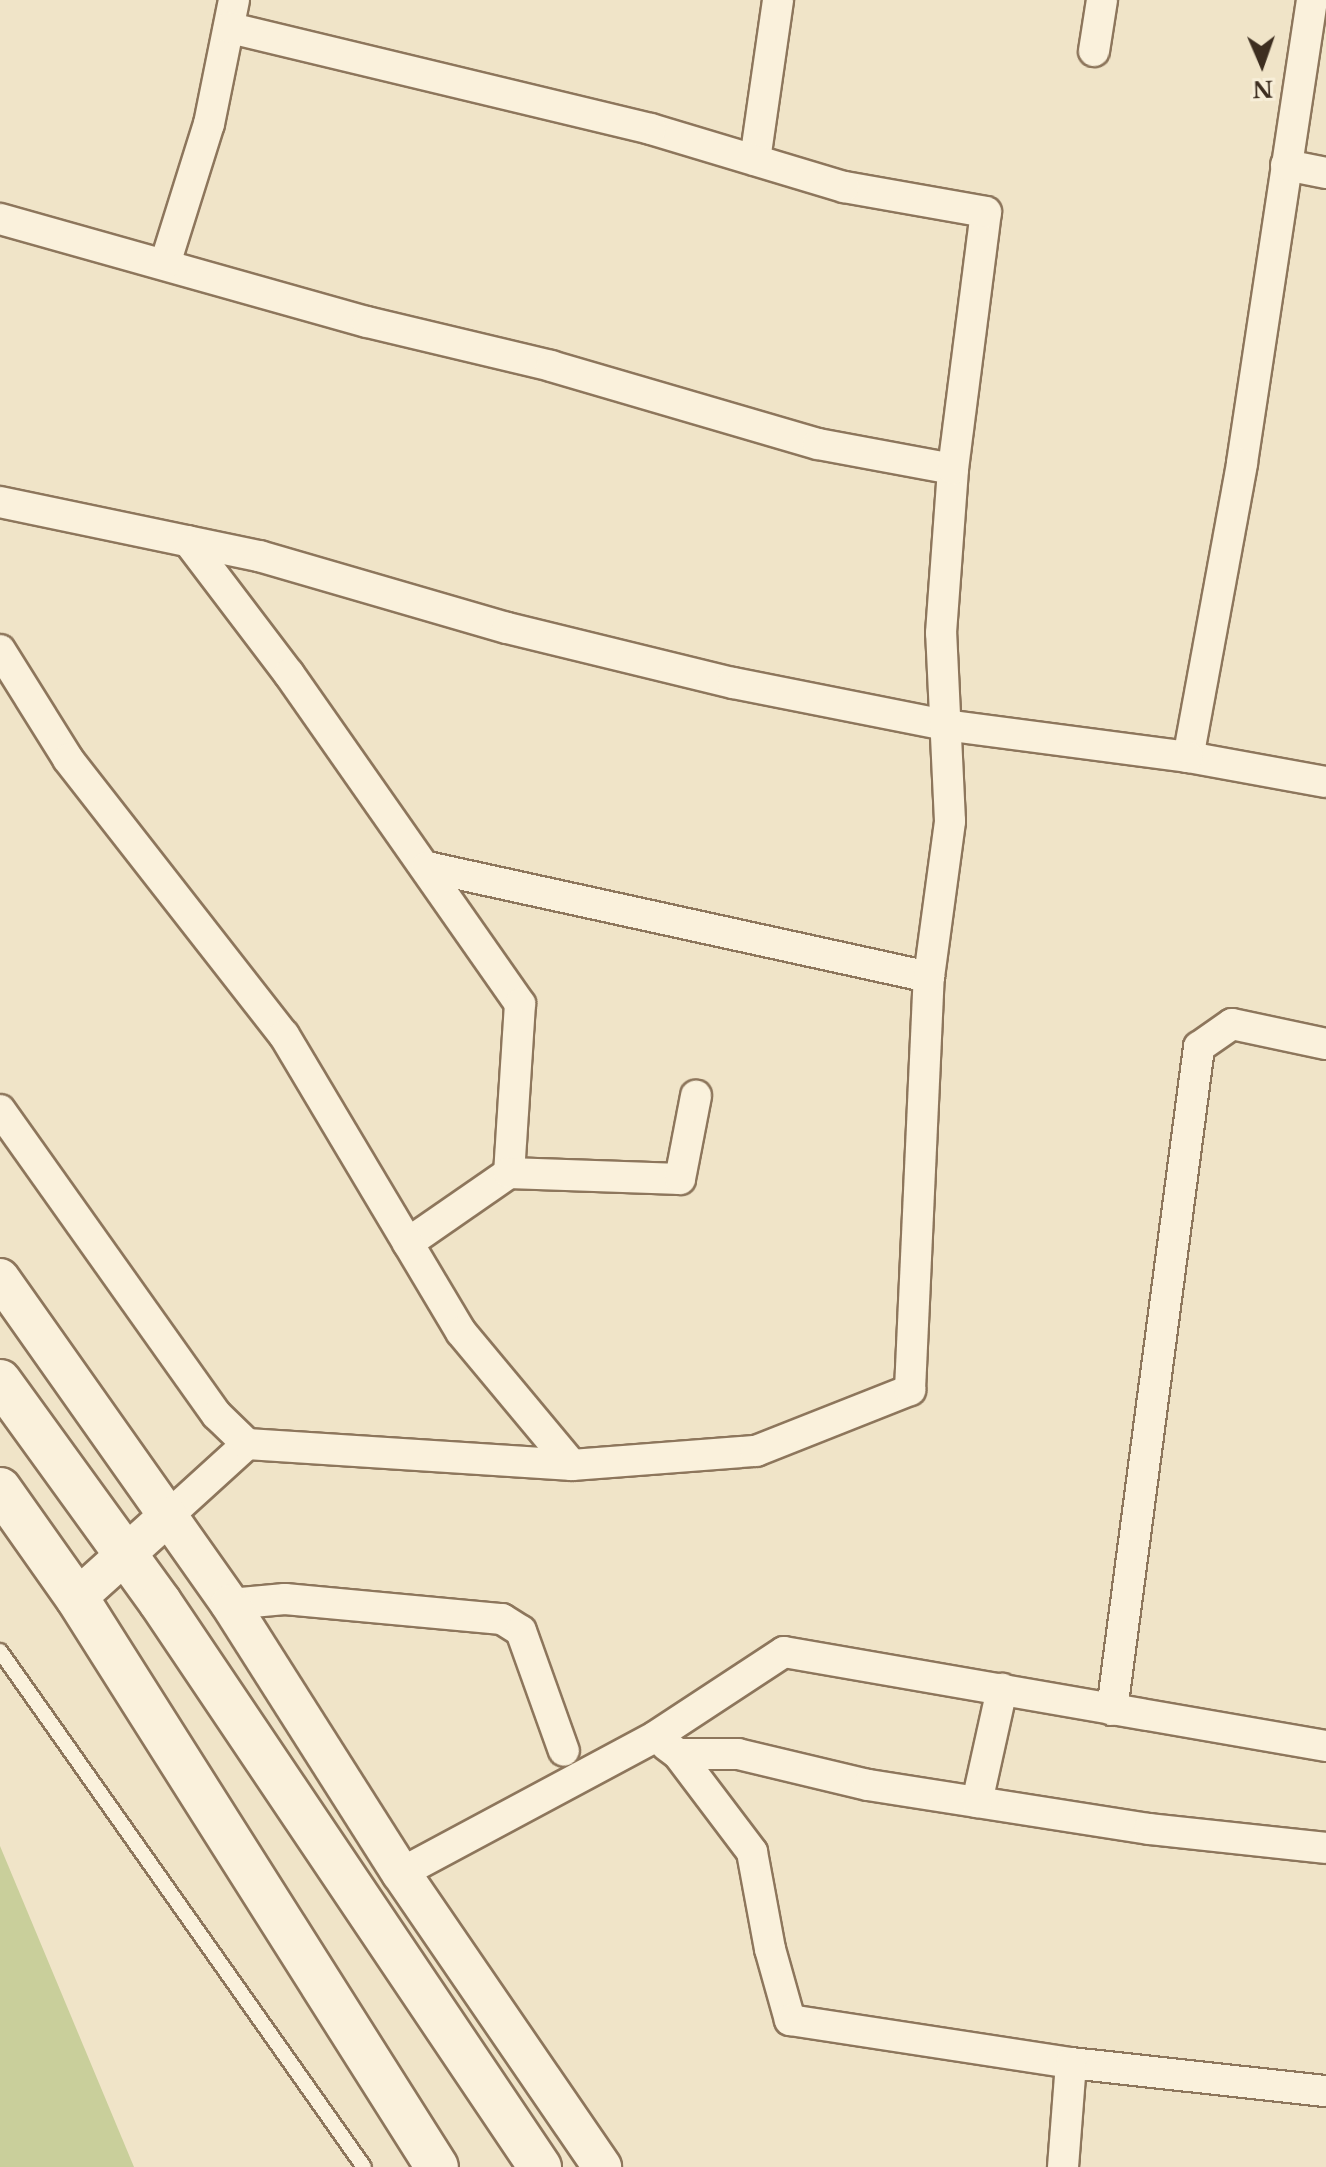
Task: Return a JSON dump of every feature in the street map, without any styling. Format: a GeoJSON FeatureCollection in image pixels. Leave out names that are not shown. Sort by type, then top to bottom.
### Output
{"type":"FeatureCollection","features":[{"type":"Feature","properties":{"kind":"main road"},"geometry":{"type":"LineString","coordinates":[[0,1381],[126,1555],[540,2167]]}},
{"type":"Feature","properties":{"kind":"main road"},"geometry":{"type":"LineString","coordinates":[[0,1489],[77,1598],[437,2167]]}},
{"type":"Feature","properties":{"kind":"street"},"geometry":{"type":"LineString","coordinates":[[755,160],[778,0]]}},
{"type":"Feature","properties":{"kind":"street"},"geometry":{"type":"LineString","coordinates":[[1094,51],[1102,0]]}},
{"type":"Feature","properties":{"kind":"street"},"geometry":{"type":"LineString","coordinates":[[1188,757],[1242,464],[1312,0]]}},
{"type":"Feature","properties":{"kind":"street"},"geometry":{"type":"LineString","coordinates":[[0,1110],[217,1415],[247,1444],[572,1465],[756,1451],[910,1390],[929,977],[950,821],[941,633],[953,469],[986,212],[844,187],[651,129],[231,14],[209,124],[165,264]]}},
{"type":"Feature","properties":{"kind":"street"},"geometry":{"type":"LineString","coordinates":[[1286,165],[1326,173]]}},
{"type":"Feature","properties":{"kind":"street"},"geometry":{"type":"LineString","coordinates":[[0,219],[367,322],[551,366],[818,444],[953,469]]}},
{"type":"Feature","properties":{"kind":"street"},"geometry":{"type":"LineString","coordinates":[[0,502],[188,541],[643,661],[945,725],[1188,757],[1326,782]]}},
{"type":"Feature","properties":{"kind":"street"},"geometry":{"type":"LineString","coordinates":[[188,541],[427,867],[520,1004],[509,1173]]}},
{"type":"Feature","properties":{"kind":"street"},"geometry":{"type":"LineString","coordinates":[[0,650],[68,759],[284,1035],[461,1332],[572,1465]]}},
{"type":"Feature","properties":{"kind":"street"},"geometry":{"type":"LineString","coordinates":[[427,867],[929,977]]}},
{"type":"Feature","properties":{"kind":"street"},"geometry":{"type":"LineString","coordinates":[[1112,1710],[1199,1047],[1232,1024],[1326,1044]]}},
{"type":"Feature","properties":{"kind":"street"},"geometry":{"type":"LineString","coordinates":[[408,1243],[509,1173],[680,1179],[696,1096]]}},
{"type":"Feature","properties":{"kind":"street"},"geometry":{"type":"LineString","coordinates":[[0,1278],[230,1604],[401,1873],[602,2167]]}},
{"type":"Feature","properties":{"kind":"street"},"geometry":{"type":"LineString","coordinates":[[77,1598],[247,1444]]}},
{"type":"Feature","properties":{"kind":"street"},"geometry":{"type":"LineString","coordinates":[[230,1604],[285,1599],[502,1619],[521,1631],[564,1751]]}},
{"type":"Feature","properties":{"kind":"street"},"geometry":{"type":"LineString","coordinates":[[357,1894],[667,1745],[784,1652],[1326,1746]]}},
{"type":"Feature","properties":{"kind":"street"},"geometry":{"type":"LineString","coordinates":[[977,1802],[1002,1689]]}},
{"type":"Feature","properties":{"kind":"street"},"geometry":{"type":"LineString","coordinates":[[667,1745],[738,1754],[868,1785],[1149,1829],[1326,1848]]}},
{"type":"Feature","properties":{"kind":"street"},"geometry":{"type":"LineString","coordinates":[[667,1745],[752,1852],[790,2020],[1071,2063],[1326,2091]]}},
{"type":"Feature","properties":{"kind":"street"},"geometry":{"type":"LineString","coordinates":[[1063,2167],[1071,2063]]}},
{"type":"Feature","properties":{"kind":"lane"},"geometry":{"type":"LineString","coordinates":[[0,1651],[364,2167]]}},
{"type":"Feature","properties":{"kind":"green space"},"geometry":{"type":"Polygon","coordinates":[[[0,1846],[134,2167],[0,2167],[0,1846]]]}}]}
